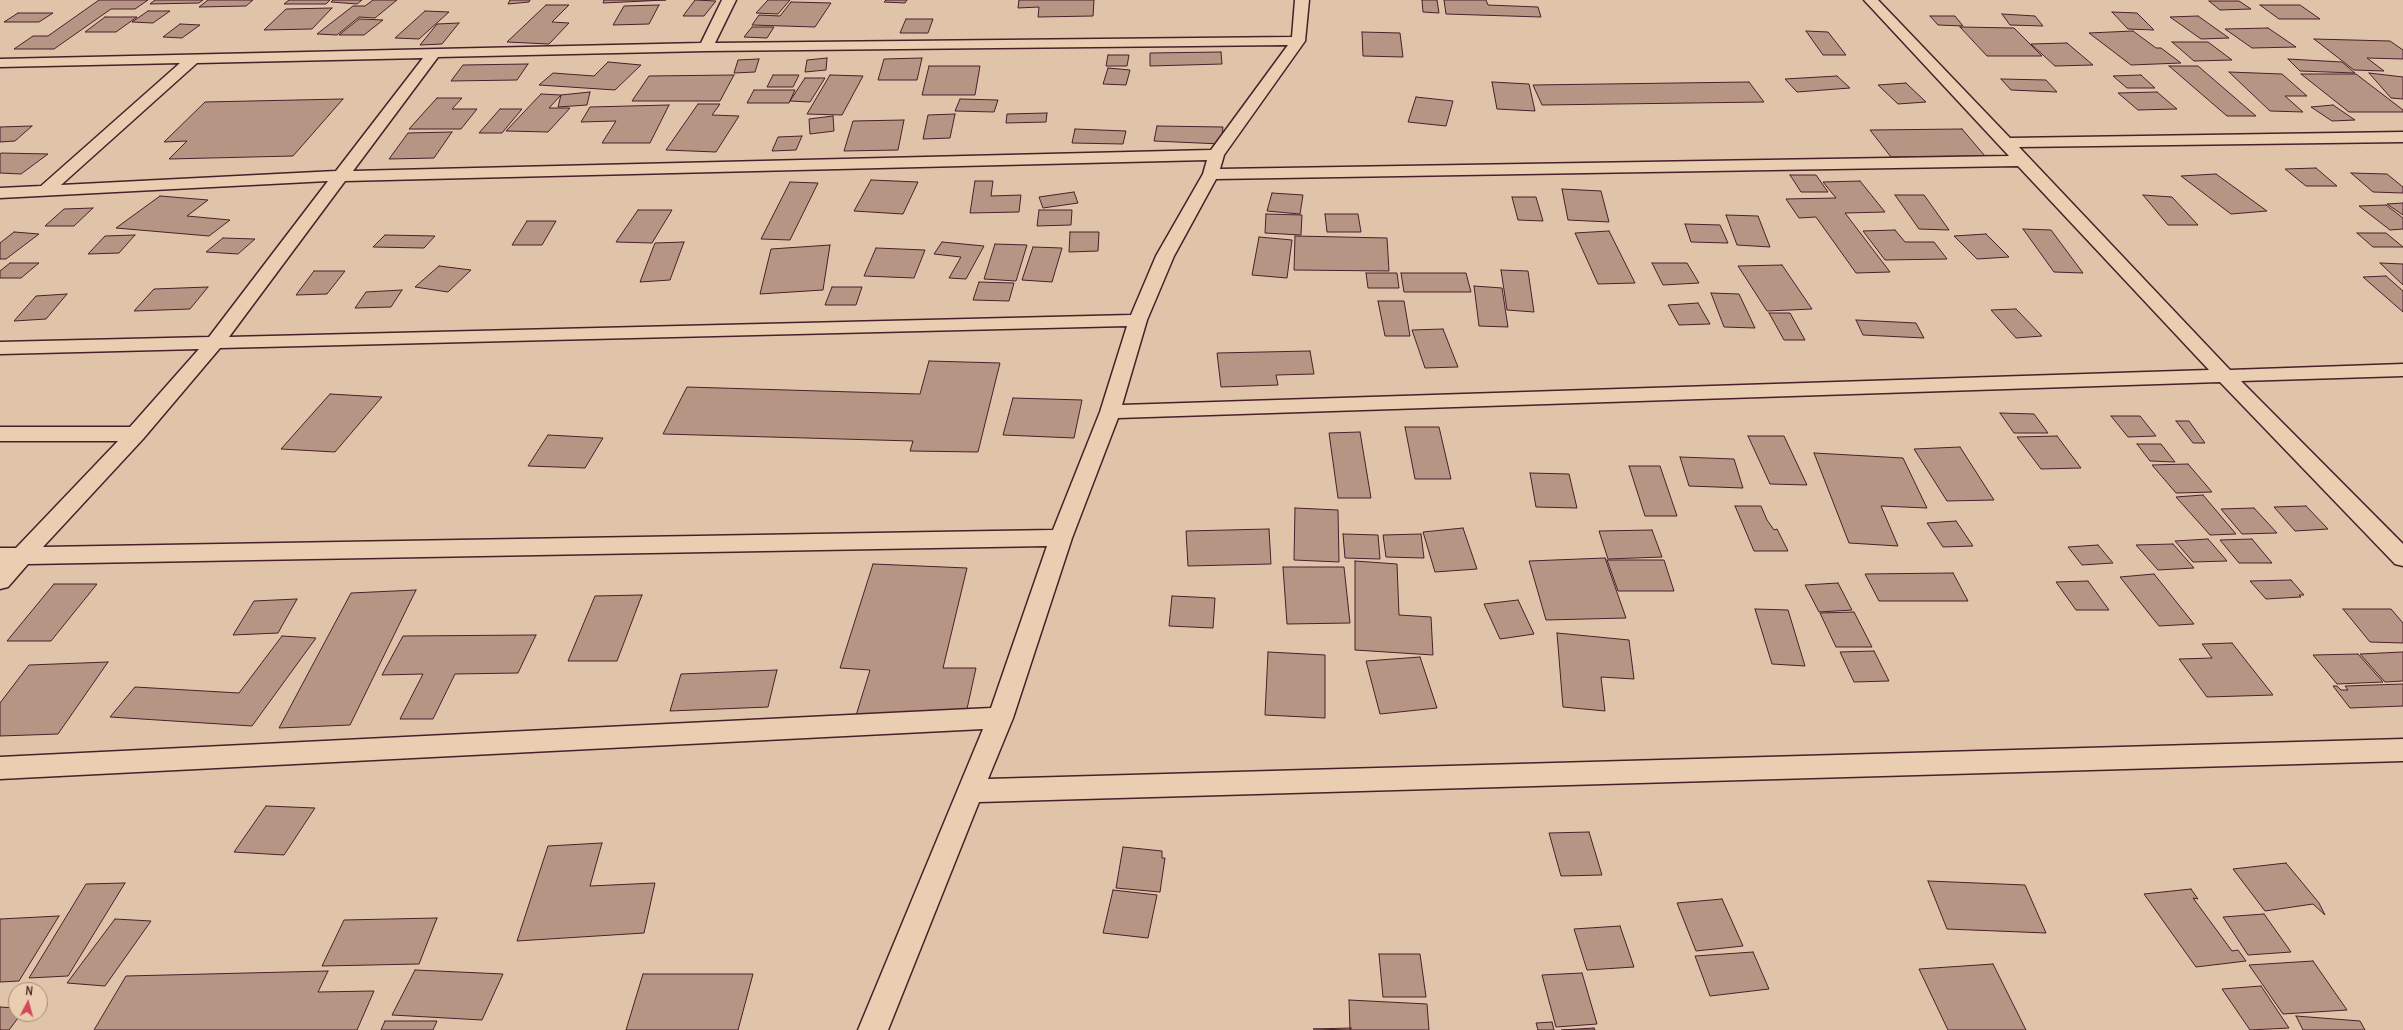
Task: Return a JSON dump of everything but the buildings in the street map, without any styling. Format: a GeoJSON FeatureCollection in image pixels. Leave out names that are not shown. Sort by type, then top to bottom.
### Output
{"type":"FeatureCollection","features":[{"type":"Feature","properties":{"kind":"street"},"geometry":{"type":"LineString","coordinates":[[706,47],[729,0]]}},
{"type":"Feature","properties":{"kind":"street"},"geometry":{"type":"LineString","coordinates":[[873,1030],[972,791],[1000,718],[1061,538],[1110,412],[1138,320],[1165,256],[1214,164],[1298,42],[1302,0]]}},
{"type":"Feature","properties":{"kind":"street"},"geometry":{"type":"LineString","coordinates":[[1871,0],[2223,374],[2403,558]]}},
{"type":"Feature","properties":{"kind":"street"},"geometry":{"type":"LineString","coordinates":[[0,63],[706,47],[1298,42]]}},
{"type":"Feature","properties":{"kind":"street"},"geometry":{"type":"LineString","coordinates":[[0,581],[11,555],[136,434],[214,342],[433,54]]}},
{"type":"Feature","properties":{"kind":"street"},"geometry":{"type":"LineString","coordinates":[[45,192],[194,58]]}},
{"type":"Feature","properties":{"kind":"street"},"geometry":{"type":"LineString","coordinates":[[2006,143],[2403,137]]}},
{"type":"Feature","properties":{"kind":"street"},"geometry":{"type":"LineString","coordinates":[[0,193],[45,192],[339,176],[1214,164],[2022,161]]}},
{"type":"Feature","properties":{"kind":"street"},"geometry":{"type":"LineString","coordinates":[[0,348],[1138,320]]}},
{"type":"Feature","properties":{"kind":"street"},"geometry":{"type":"LineString","coordinates":[[1110,412],[2223,374],[2403,370]]}},
{"type":"Feature","properties":{"kind":"street"},"geometry":{"type":"LineString","coordinates":[[0,434],[136,434]]}},
{"type":"Feature","properties":{"kind":"street"},"geometry":{"type":"LineString","coordinates":[[11,555],[1061,538]]}},
{"type":"Feature","properties":{"kind":"street"},"geometry":{"type":"LineString","coordinates":[[0,768],[1000,718]]}},
{"type":"Feature","properties":{"kind":"street"},"geometry":{"type":"LineString","coordinates":[[972,791],[2403,750]]}}]}
